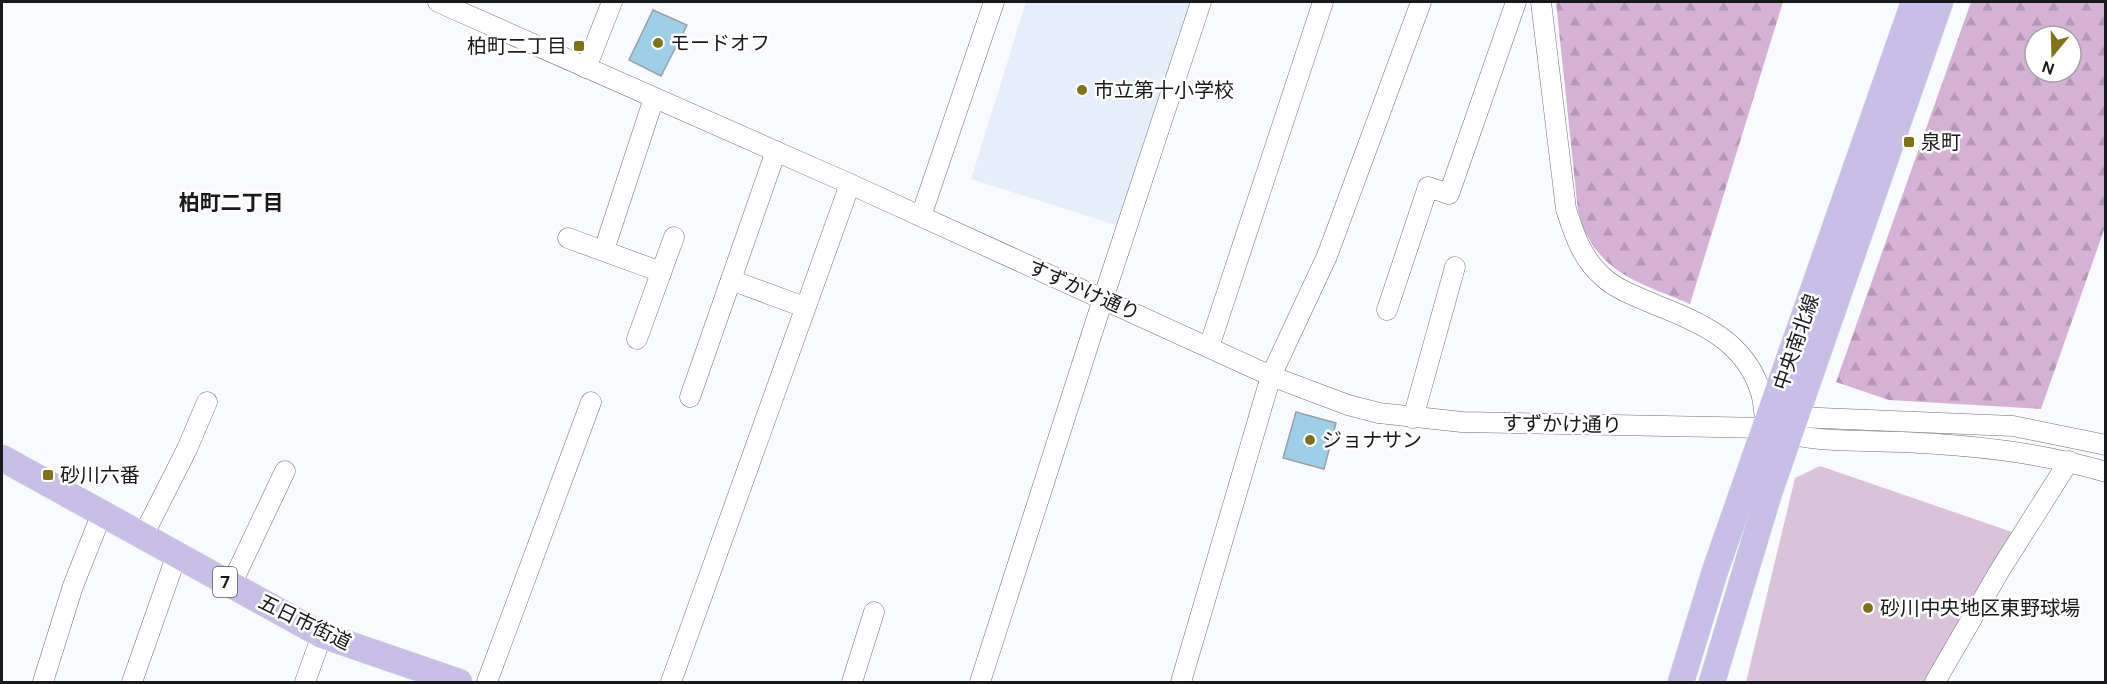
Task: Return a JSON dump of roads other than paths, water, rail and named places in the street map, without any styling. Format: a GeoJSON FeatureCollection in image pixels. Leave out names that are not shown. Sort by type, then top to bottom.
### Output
{"type":"FeatureCollection","features":[{"type":"Feature","properties":{"kind":"main road","name":"中央南北線"},"geometry":{"type":"LineString","coordinates":[[1712,682],[1784,427],[1914,2]]}},
{"type":"Feature","properties":{"kind":"main road","name":"中央南北線"},"geometry":{"type":"LineString","coordinates":[[1681,682],[1715,571],[1784,427],[1940,2]]}},
{"type":"Feature","properties":{"kind":"main road","name":"五日市街道"},"geometry":{"type":"LineString","coordinates":[[2,458],[322,635],[459,682]]}},
{"type":"Feature","properties":{"kind":"street","name":"すずかけ通り"},"geometry":{"type":"LineString","coordinates":[[438,2],[850,184],[1271,376],[1348,405],[1379,413],[1462,422],[1784,427]]}},
{"type":"Feature","properties":{"kind":"street"},"geometry":{"type":"LineString","coordinates":[[586,68],[612,2]]}},
{"type":"Feature","properties":{"kind":"street"},"geometry":{"type":"LineString","coordinates":[[921,216],[994,2]]}},
{"type":"Feature","properties":{"kind":"street"},"geometry":{"type":"LineString","coordinates":[[980,682],[1201,2]]}},
{"type":"Feature","properties":{"kind":"street"},"geometry":{"type":"LineString","coordinates":[[1209,347],[1323,2]]}},
{"type":"Feature","properties":{"kind":"street"},"geometry":{"type":"LineString","coordinates":[[1181,682],[1271,376],[1327,256],[1421,2]]}},
{"type":"Feature","properties":{"kind":"street"},"geometry":{"type":"LineString","coordinates":[[1387,310],[1428,187],[1449,194],[1516,2]]}},
{"type":"Feature","properties":{"kind":"street"},"geometry":{"type":"LineString","coordinates":[[1541,2],[1566,209],[1575,238],[1586,259],[1603,277],[1622,290],[1701,323],[1722,336],[1736,349],[1752,371],[1758,387],[1784,427],[1837,440],[1953,444],[1999,449],[2069,461],[2106,472]]}},
{"type":"Feature","properties":{"kind":"street"},"geometry":{"type":"LineString","coordinates":[[604,250],[654,99]]}},
{"type":"Feature","properties":{"kind":"street"},"geometry":{"type":"LineString","coordinates":[[690,397],[776,152]]}},
{"type":"Feature","properties":{"kind":"street"},"geometry":{"type":"LineString","coordinates":[[672,682],[804,307],[850,184]]}},
{"type":"Feature","properties":{"kind":"street"},"geometry":{"type":"LineString","coordinates":[[637,339],[674,237]]}},
{"type":"Feature","properties":{"kind":"street"},"geometry":{"type":"LineString","coordinates":[[568,238],[661,272]]}},
{"type":"Feature","properties":{"kind":"street"},"geometry":{"type":"LineString","coordinates":[[1413,418],[1455,267]]}},
{"type":"Feature","properties":{"kind":"street"},"geometry":{"type":"LineString","coordinates":[[730,280],[804,307]]}},
{"type":"Feature","properties":{"kind":"street"},"geometry":{"type":"LineString","coordinates":[[143,536],[187,449],[207,402]]}},
{"type":"Feature","properties":{"kind":"street"},"geometry":{"type":"LineString","coordinates":[[487,682],[591,402]]}},
{"type":"Feature","properties":{"kind":"street"},"geometry":{"type":"LineString","coordinates":[[1784,427],[2013,426],[2106,445]]}},
{"type":"Feature","properties":{"kind":"street"},"geometry":{"type":"LineString","coordinates":[[1935,682],[2000,570],[2069,461]]}},
{"type":"Feature","properties":{"kind":"street"},"geometry":{"type":"LineString","coordinates":[[231,585],[285,471]]}},
{"type":"Feature","properties":{"kind":"street"},"geometry":{"type":"LineString","coordinates":[[43,682],[73,586],[102,513]]}},
{"type":"Feature","properties":{"kind":"street"},"geometry":{"type":"LineString","coordinates":[[132,682],[177,554]]}},
{"type":"Feature","properties":{"kind":"street"},"geometry":{"type":"LineString","coordinates":[[852,682],[874,612]]}},
{"type":"Feature","properties":{"kind":"street"},"geometry":{"type":"LineString","coordinates":[[305,682],[322,635]]}},
{"type":"Feature","properties":{"kind":"place","name":"モードオフ"},"geometry":{"type":"Point","coordinates":[658,43]}},
{"type":"Feature","properties":{"kind":"place","name":"柏町二丁目"},"geometry":{"type":"Point","coordinates":[579,46]}},
{"type":"Feature","properties":{"kind":"place","name":"市立第十小学校"},"geometry":{"type":"Point","coordinates":[1082,90]}},
{"type":"Feature","properties":{"kind":"place","name":"泉町"},"geometry":{"type":"Point","coordinates":[1909,142]}},
{"type":"Feature","properties":{"kind":"place","name":"ジョナサン"},"geometry":{"type":"Point","coordinates":[1310,440]}},
{"type":"Feature","properties":{"kind":"place","name":"砂川六番"},"geometry":{"type":"Point","coordinates":[48,475]}},
{"type":"Feature","properties":{"kind":"place","name":"砂川中央地区東野球場"},"geometry":{"type":"Point","coordinates":[1868,608]}},
{"type":"Feature","properties":{"kind":"district","name":"柏町二丁目"},"geometry":{"type":"Point","coordinates":[231,203]}}]}
